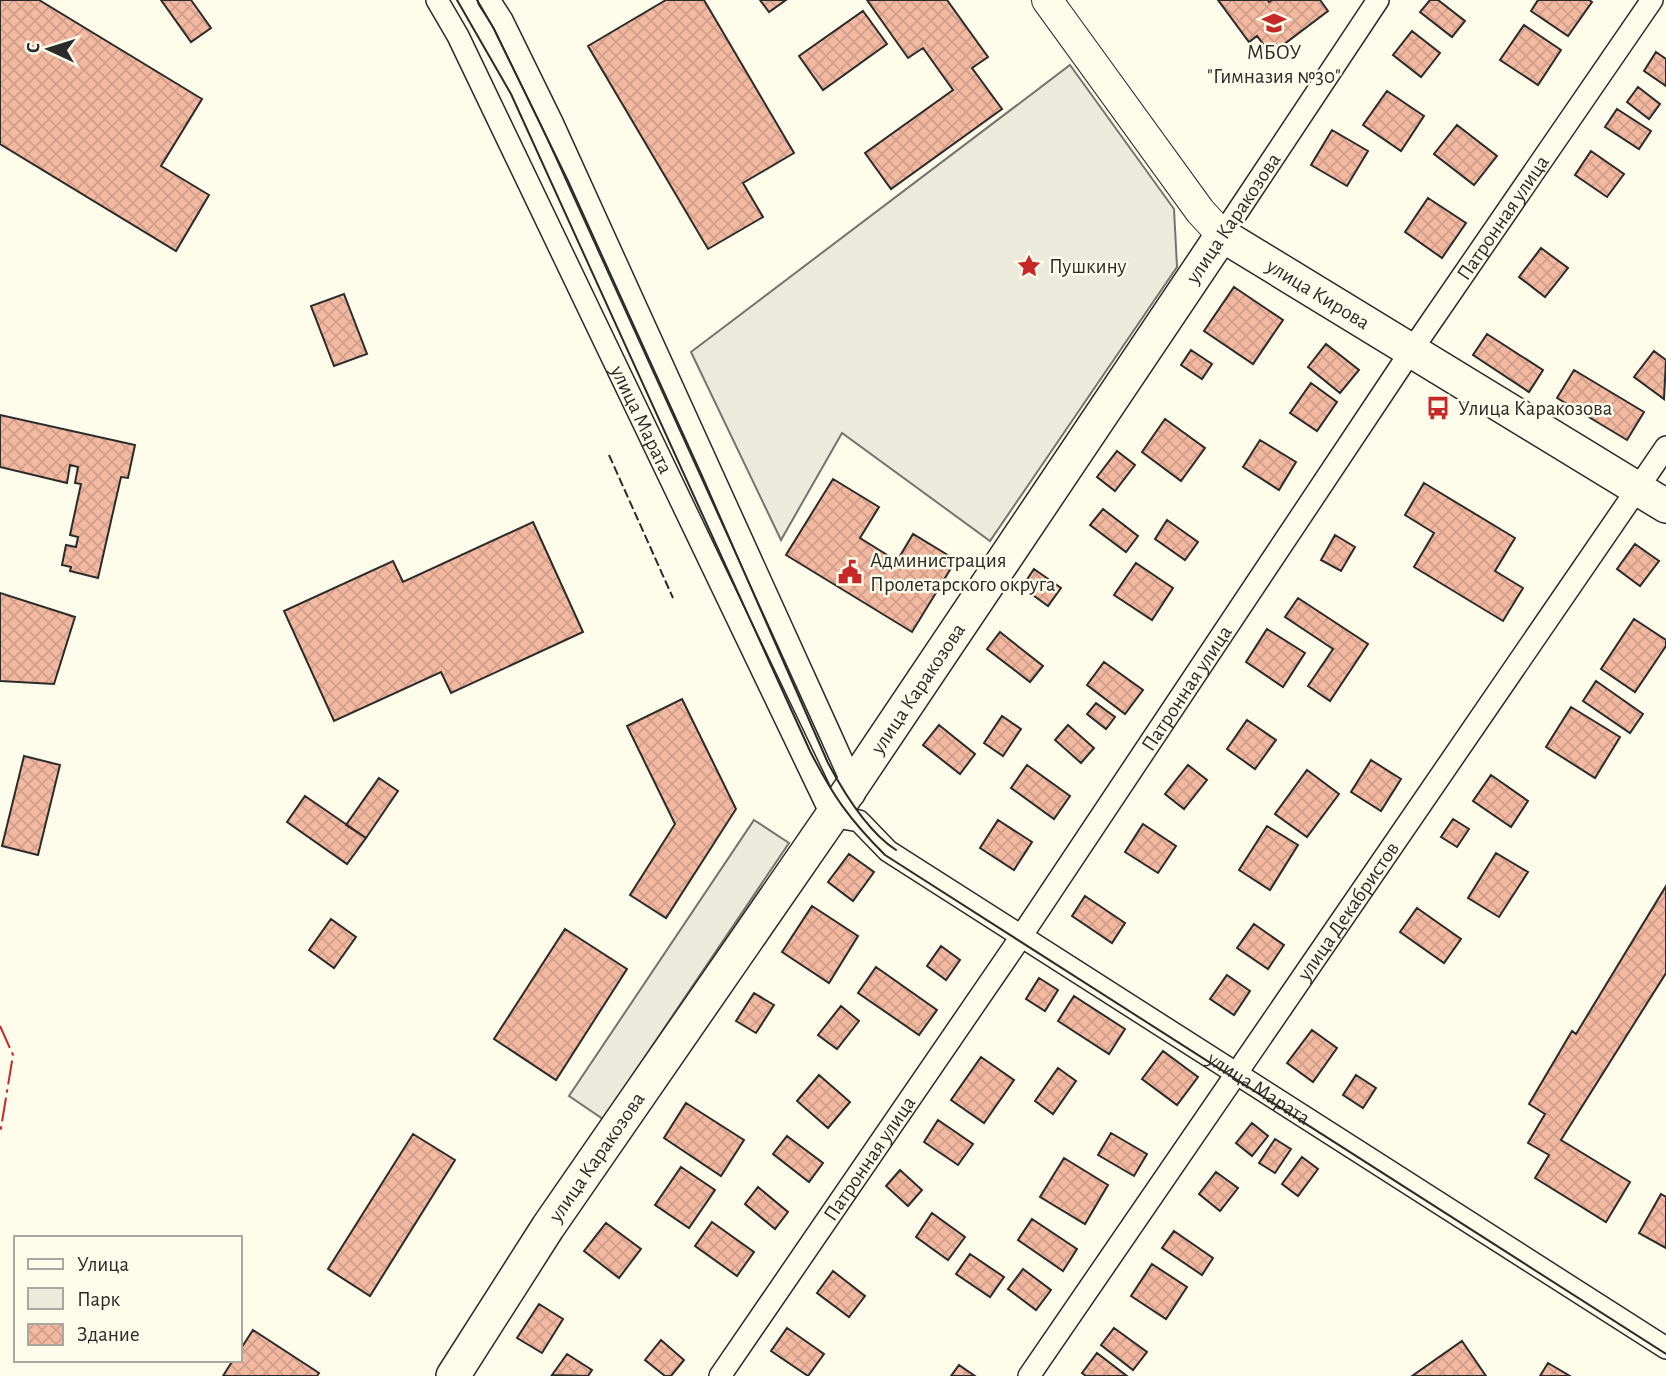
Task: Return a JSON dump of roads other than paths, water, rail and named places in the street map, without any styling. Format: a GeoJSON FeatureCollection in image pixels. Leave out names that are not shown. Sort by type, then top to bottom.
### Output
{"type":"FeatureCollection","features":[{"type":"Feature","properties":{"kind":"main road","name":"улица Кирова"},"geometry":{"type":"LineString","coordinates":[[1046,0],[1200,211],[1222,235],[1666,506]]}},
{"type":"Feature","properties":{"kind":"main road","name":"улица Каракозова"},"geometry":{"type":"LineString","coordinates":[[453,1376],[548,1227],[845,818],[853,785],[1222,235]]}},
{"type":"Feature","properties":{"kind":"street","name":"улица Марата"},"geometry":{"type":"LineString","coordinates":[[437,0],[464,47],[845,818],[888,851],[1666,1348]]}},
{"type":"Feature","properties":{"kind":"street","name":"улица Марата"},"geometry":{"type":"LineString","coordinates":[[489,0],[502,20],[552,122],[853,785]]}},
{"type":"Feature","properties":{"kind":"street","name":"улица Каракозова"},"geometry":{"type":"LineString","coordinates":[[1222,235],[1378,0]]}},
{"type":"Feature","properties":{"kind":"street","name":"Патронная улица"},"geometry":{"type":"LineString","coordinates":[[720,1376],[1021,936],[1411,351],[1652,0]]}},
{"type":"Feature","properties":{"kind":"street","name":"улица Декабристов"},"geometry":{"type":"LineString","coordinates":[[1029,1376],[1666,447]]}},
{"type":"Feature","properties":{"kind":"tram line"},"geometry":{"type":"LineString","coordinates":[[457,0],[511,94],[810,751],[834,794],[861,830],[885,855],[1666,1354]]}},
{"type":"Feature","properties":{"kind":"tram line"},"geometry":{"type":"LineString","coordinates":[[477,0],[494,29],[568,181],[828,763],[866,822],[896,850]]}},
{"type":"Feature","properties":{"kind":"place","name":"МБОУ \"Гимназия №30\""},"geometry":{"type":"Point","coordinates":[1274,23]}},
{"type":"Feature","properties":{"kind":"place","name":"Пушкину"},"geometry":{"type":"Point","coordinates":[1029,266]}},
{"type":"Feature","properties":{"kind":"place","name":"Улица Каракозова"},"geometry":{"type":"Point","coordinates":[1438,408]}},
{"type":"Feature","properties":{"kind":"place","name":"Администрация Пролетарского округа"},"geometry":{"type":"Point","coordinates":[850,572]}}]}
